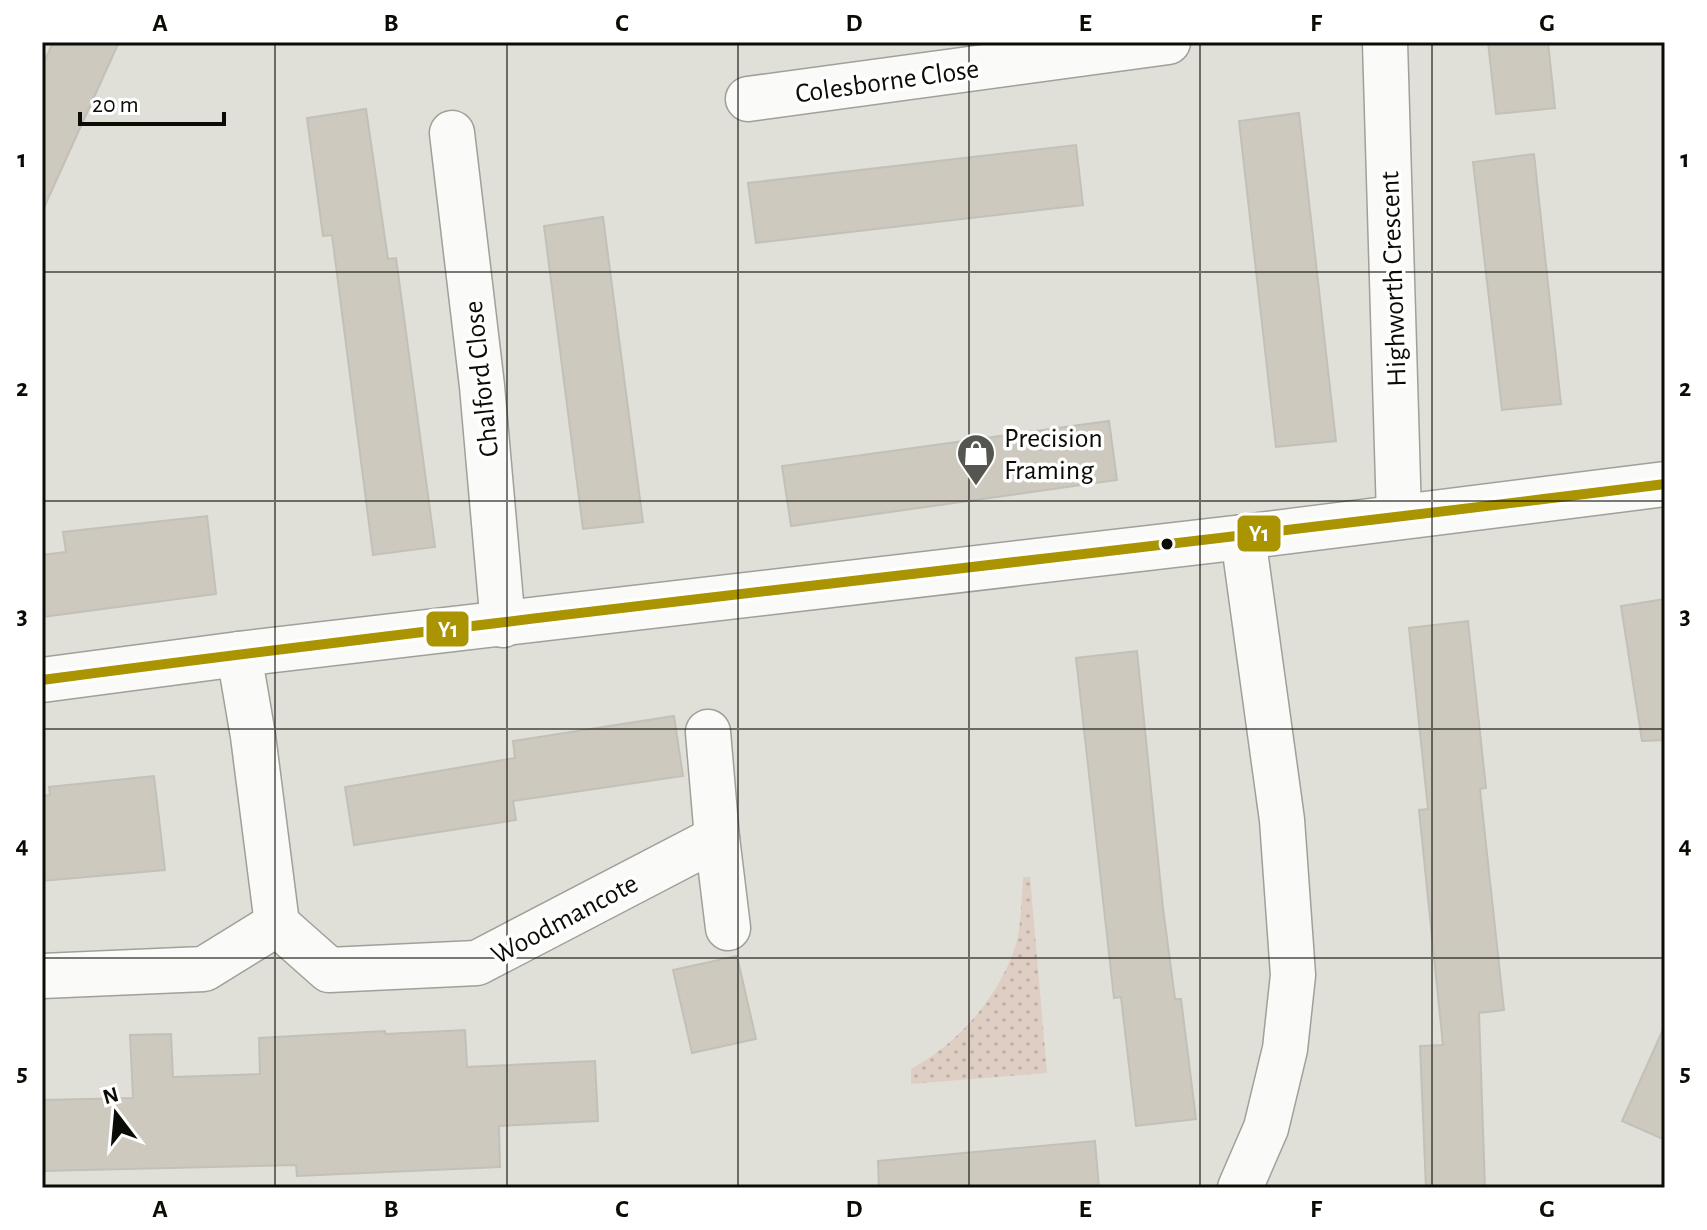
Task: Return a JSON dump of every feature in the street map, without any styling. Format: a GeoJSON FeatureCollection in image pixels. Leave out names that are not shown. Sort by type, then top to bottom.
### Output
{"type":"FeatureCollection","features":[{"type":"Feature","properties":{"kind":"street","name":"Colesborne Close"},"geometry":{"type":"LineString","coordinates":[[748,99],[1168,42]]}},
{"type":"Feature","properties":{"kind":"street","name":"Highworth Crescent"},"geometry":{"type":"LineString","coordinates":[[1385,42],[1399,516]]}},
{"type":"Feature","properties":{"kind":"street","name":"Chalford Close"},"geometry":{"type":"LineString","coordinates":[[452,133],[482,386],[503,625]]}},
{"type":"Feature","properties":{"kind":"street"},"geometry":{"type":"LineString","coordinates":[[42,680],[1665,484]]}},
{"type":"Feature","properties":{"kind":"street"},"geometry":{"type":"LineString","coordinates":[[1240,1188],[1266,1128],[1285,1049],[1293,975],[1282,820],[1243,537]]}},
{"type":"Feature","properties":{"kind":"street"},"geometry":{"type":"LineString","coordinates":[[42,976],[204,969],[277,924],[253,736],[239,654]]}},
{"type":"Feature","properties":{"kind":"street"},"geometry":{"type":"LineString","coordinates":[[708,732],[728,928]]}},
{"type":"Feature","properties":{"kind":"street","name":"Woodmancote"},"geometry":{"type":"LineString","coordinates":[[277,924],[329,970],[477,963],[717,838]]}},
{"type":"Feature","properties":{"kind":"shaded area"},"geometry":{"type":"Polygon","coordinates":[[[1023,877],[1030,877],[1047,1073],[911,1084],[911,1069],[943,1048],[971,1022],[1004,974],[1018,937],[1023,877]]]}},
{"type":"Feature","properties":{"kind":"building"},"geometry":{"type":"Polygon","coordinates":[[[53,42],[119,42],[42,212],[42,67],[53,42]]]}},
{"type":"Feature","properties":{"kind":"building"},"geometry":{"type":"Polygon","coordinates":[[[1488,42],[1548,42],[1555,108],[1496,114],[1488,42]]]}},
{"type":"Feature","properties":{"kind":"building"},"geometry":{"type":"Polygon","coordinates":[[[366,109],[388,259],[396,258],[435,547],[373,555],[332,235],[323,236],[307,118],[366,109]]]}},
{"type":"Feature","properties":{"kind":"building"},"geometry":{"type":"Polygon","coordinates":[[[1299,113],[1336,441],[1276,447],[1239,121],[1299,113]]]}},
{"type":"Feature","properties":{"kind":"building"},"geometry":{"type":"Polygon","coordinates":[[[1076,145],[1083,205],[756,243],[748,183],[1076,145]]]}},
{"type":"Feature","properties":{"kind":"building"},"geometry":{"type":"Polygon","coordinates":[[[1534,154],[1561,404],[1502,410],[1473,162],[1534,154]]]}},
{"type":"Feature","properties":{"kind":"building"},"geometry":{"type":"Polygon","coordinates":[[[603,217],[643,522],[583,529],[544,226],[603,217]]]}},
{"type":"Feature","properties":{"kind":"building"},"geometry":{"type":"Polygon","coordinates":[[[1109,421],[1117,480],[791,526],[782,466],[1109,421]]]}},
{"type":"Feature","properties":{"kind":"building"},"geometry":{"type":"Polygon","coordinates":[[[207,516],[216,594],[42,617],[42,555],[66,552],[63,532],[207,516]]]}},
{"type":"Feature","properties":{"kind":"building"},"geometry":{"type":"Polygon","coordinates":[[[1665,599],[1665,740],[1642,741],[1621,606],[1665,599]]]}},
{"type":"Feature","properties":{"kind":"building"},"geometry":{"type":"Polygon","coordinates":[[[1468,621],[1486,788],[1480,789],[1504,1010],[1479,1013],[1485,1188],[1426,1188],[1420,1046],[1443,1045],[1419,810],[1428,809],[1409,628],[1468,621]]]}},
{"type":"Feature","properties":{"kind":"building"},"geometry":{"type":"Polygon","coordinates":[[[1137,651],[1163,908],[1175,999],[1181,999],[1196,1119],[1136,1126],[1121,997],[1114,998],[1076,658],[1137,651]]]}},
{"type":"Feature","properties":{"kind":"building"},"geometry":{"type":"Polygon","coordinates":[[[674,716],[683,776],[513,801],[516,820],[354,845],[345,787],[515,758],[513,741],[674,716]]]}},
{"type":"Feature","properties":{"kind":"building"},"geometry":{"type":"Polygon","coordinates":[[[154,776],[165,870],[42,881],[42,796],[50,795],[49,787],[154,776]]]}},
{"type":"Feature","properties":{"kind":"building"},"geometry":{"type":"Polygon","coordinates":[[[737,956],[756,1039],[692,1053],[673,970],[737,956]]]}},
{"type":"Feature","properties":{"kind":"building"},"geometry":{"type":"Polygon","coordinates":[[[1665,1025],[1665,1140],[1622,1121],[1665,1025]]]}},
{"type":"Feature","properties":{"kind":"building"},"geometry":{"type":"Polygon","coordinates":[[[465,1030],[467,1067],[595,1061],[598,1121],[499,1126],[500,1167],[297,1176],[296,1165],[42,1171],[42,1100],[133,1098],[130,1035],[171,1034],[173,1077],[260,1074],[259,1038],[465,1030]]]}},
{"type":"Feature","properties":{"kind":"building"},"geometry":{"type":"Polygon","coordinates":[[[1095,1141],[1099,1188],[879,1188],[878,1161],[1095,1141]]]}},
{"type":"Feature","properties":{"kind":"transit line","name":"Y1"},"geometry":{"type":"LineString","coordinates":[[42,680],[1665,484]]}},
{"type":"Feature","properties":{"kind":"place","name":"Precision Framing"},"geometry":{"type":"Point","coordinates":[976,487]}}]}
